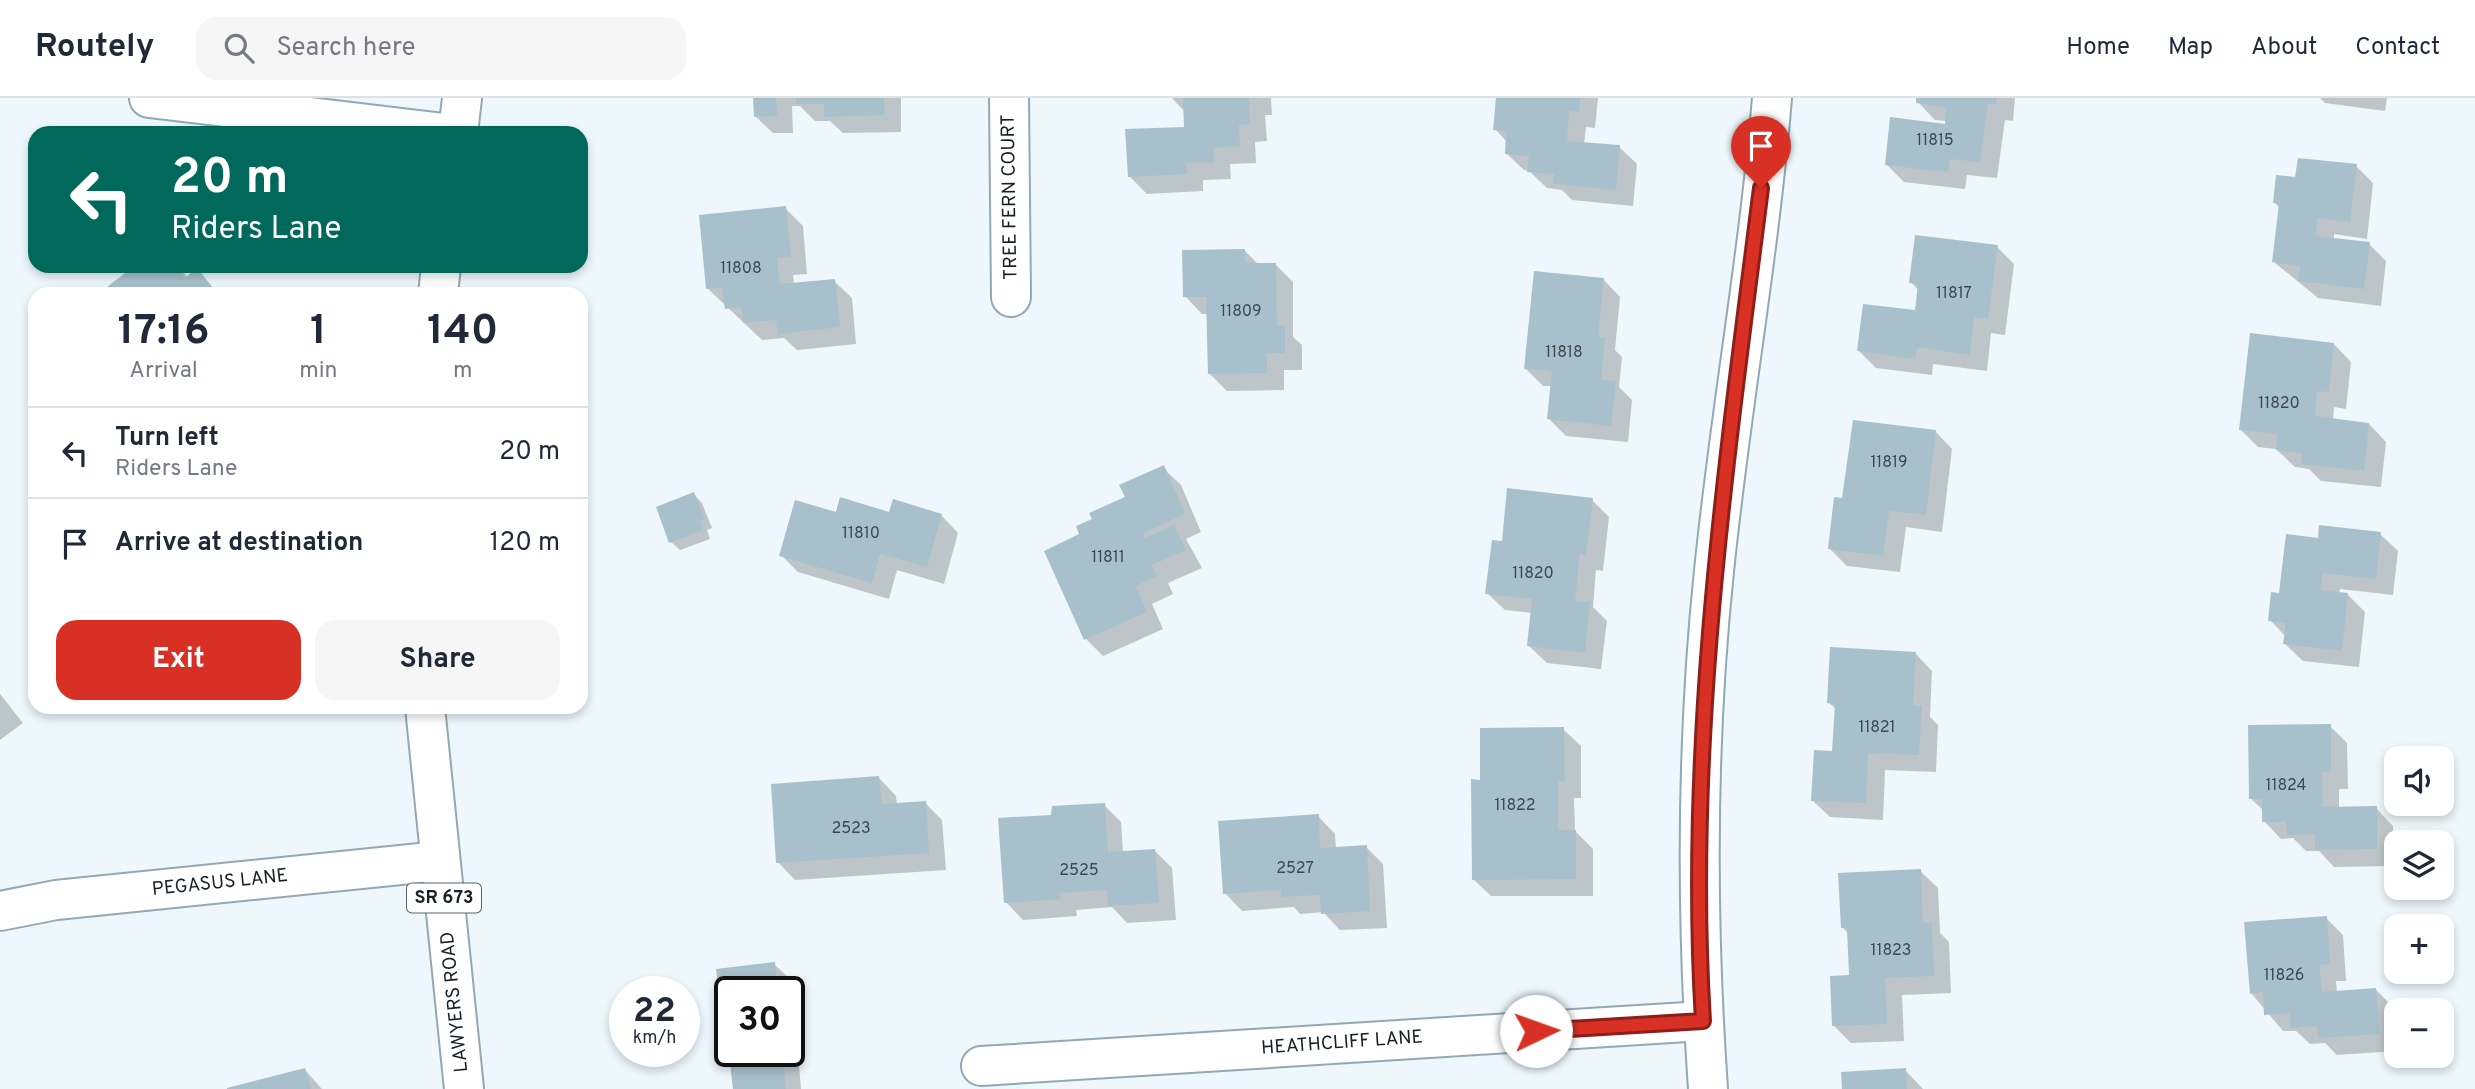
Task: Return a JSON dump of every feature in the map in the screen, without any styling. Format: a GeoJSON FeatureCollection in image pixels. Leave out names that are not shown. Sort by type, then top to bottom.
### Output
{"type":"FeatureCollection","features":[{"type":"Feature","properties":{"kind":"street"},"geometry":{"type":"LineString","coordinates":[[149,98],[385,126]]}},
{"type":"Feature","properties":{"kind":"street"},"geometry":{"type":"LineString","coordinates":[[459,126],[462,98]]}},
{"type":"Feature","properties":{"kind":"street","name":"TREE FERN COURT"},"geometry":{"type":"LineString","coordinates":[[1009,98],[1011,297]]}},
{"type":"Feature","properties":{"kind":"street"},"geometry":{"type":"LineString","coordinates":[[1708,1089],[1703,1021],[1700,749],[1714,571],[1772,98]]}},
{"type":"Feature","properties":{"kind":"street","name":"LAWYERS ROAD"},"geometry":{"type":"LineString","coordinates":[[426,714],[464,1089]]}},
{"type":"Feature","properties":{"kind":"street","name":"PEGASUS LANE"},"geometry":{"type":"LineString","coordinates":[[0,911],[56,900],[440,861]]}},
{"type":"Feature","properties":{"kind":"street","name":"HEATHCLIFF LANE"},"geometry":{"type":"LineString","coordinates":[[981,1066],[1703,1021]]}},
{"type":"Feature","properties":{"kind":"building"},"geometry":{"type":"Polygon","coordinates":[[[753,98],[776,98],[777,116],[754,117],[753,98]]]}},
{"type":"Feature","properties":{"kind":"building"},"geometry":{"type":"Polygon","coordinates":[[[796,98],[884,98],[885,115],[824,117],[824,104],[796,104],[796,98]]]}},
{"type":"Feature","properties":{"kind":"building"},"geometry":{"type":"Polygon","coordinates":[[[1183,98],[1249,98],[1250,124],[1239,125],[1240,146],[1213,148],[1214,162],[1186,163],[1187,174],[1128,177],[1125,129],[1184,127],[1183,98]]]}},
{"type":"Feature","properties":{"kind":"building"},"geometry":{"type":"Polygon","coordinates":[[[1496,98],[1580,98],[1579,112],[1569,111],[1567,141],[1620,145],[1616,190],[1553,184],[1554,174],[1527,172],[1529,156],[1505,154],[1506,131],[1493,130],[1496,98]]]}},
{"type":"Feature","properties":{"kind":"building"},"geometry":{"type":"Polygon","coordinates":[[[1916,98],[1997,98],[1996,104],[1988,103],[1980,162],[1950,159],[1948,172],[1885,165],[1890,117],[1945,124],[1946,107],[1916,103],[1916,98]]]}},
{"type":"Feature","properties":{"kind":"building"},"geometry":{"type":"Polygon","coordinates":[[[2298,158],[2357,164],[2350,222],[2317,218],[2316,236],[2370,242],[2364,289],[2298,281],[2300,266],[2272,262],[2279,204],[2273,203],[2276,175],[2295,177],[2298,158]]]}},
{"type":"Feature","properties":{"kind":"building"},"geometry":{"type":"Polygon","coordinates":[[[786,206],[791,257],[777,258],[780,284],[835,279],[840,327],[778,334],[776,320],[743,323],[742,307],[725,309],[722,287],[706,289],[699,215],[786,206]]]}},
{"type":"Feature","properties":{"kind":"building"},"geometry":{"type":"Polygon","coordinates":[[[1915,235],[1998,245],[1988,319],[1974,317],[1970,355],[1917,347],[1915,359],[1857,351],[1863,304],[1915,310],[1918,284],[1909,283],[1915,235]]]}},
{"type":"Feature","properties":{"kind":"building"},"geometry":{"type":"Polygon","coordinates":[[[1245,249],[1245,263],[1276,263],[1277,326],[1285,326],[1285,353],[1267,353],[1267,373],[1208,374],[1206,297],[1183,297],[1182,250],[1245,249]]]}},
{"type":"Feature","properties":{"kind":"building"},"geometry":{"type":"Polygon","coordinates":[[[1534,271],[1604,278],[1598,337],[1605,338],[1601,380],[1616,381],[1611,426],[1547,419],[1552,371],[1524,369],[1534,271]]]}},
{"type":"Feature","properties":{"kind":"building"},"geometry":{"type":"Polygon","coordinates":[[[125,273],[181,273],[185,278],[191,273],[201,273],[212,287],[107,287],[125,273]]]}},
{"type":"Feature","properties":{"kind":"building"},"geometry":{"type":"Polygon","coordinates":[[[2250,333],[2334,343],[2329,392],[2317,391],[2315,416],[2369,423],[2364,471],[2301,464],[2302,453],[2276,450],[2277,434],[2239,430],[2250,333]]]}},
{"type":"Feature","properties":{"kind":"building"},"geometry":{"type":"Polygon","coordinates":[[[1853,420],[1936,430],[1926,515],[1889,511],[1883,556],[1828,549],[1834,497],[1842,498],[1853,420]]]}},
{"type":"Feature","properties":{"kind":"building"},"geometry":{"type":"Polygon","coordinates":[[[1164,465],[1185,514],[1143,533],[1145,538],[1174,525],[1186,550],[1152,565],[1157,576],[1136,586],[1147,612],[1084,640],[1044,551],[1079,534],[1076,526],[1092,519],[1089,513],[1125,497],[1119,485],[1164,465]]]}},
{"type":"Feature","properties":{"kind":"building"},"geometry":{"type":"Polygon","coordinates":[[[1507,488],[1593,498],[1586,555],[1580,554],[1575,601],[1590,602],[1585,653],[1527,646],[1532,599],[1485,594],[1492,540],[1502,541],[1507,488]]]}},
{"type":"Feature","properties":{"kind":"building"},"geometry":{"type":"Polygon","coordinates":[[[694,492],[705,519],[700,521],[703,530],[669,543],[656,507],[694,492]]]}},
{"type":"Feature","properties":{"kind":"building"},"geometry":{"type":"Polygon","coordinates":[[[840,497],[889,512],[893,499],[942,514],[927,567],[880,554],[872,583],[779,556],[795,500],[836,512],[840,497]]]}},
{"type":"Feature","properties":{"kind":"building"},"geometry":{"type":"Polygon","coordinates":[[[2319,525],[2381,532],[2376,579],[2323,573],[2320,590],[2348,593],[2342,651],[2283,644],[2286,623],[2268,621],[2271,592],[2279,593],[2286,534],[2318,538],[2319,525]]]}},
{"type":"Feature","properties":{"kind":"building"},"geometry":{"type":"Polygon","coordinates":[[[1830,647],[1916,652],[1913,705],[1922,706],[1919,755],[1868,753],[1866,803],[1811,801],[1814,750],[1832,751],[1835,704],[1827,703],[1830,647]]]}},
{"type":"Feature","properties":{"kind":"building"},"geometry":{"type":"Polygon","coordinates":[[[2331,724],[2331,772],[2322,772],[2323,807],[2377,806],[2377,849],[2315,850],[2315,834],[2287,835],[2286,822],[2262,822],[2262,799],[2249,799],[2248,725],[2331,724]]]}},
{"type":"Feature","properties":{"kind":"building"},"geometry":{"type":"Polygon","coordinates":[[[1564,727],[1565,782],[1558,781],[1558,830],[1576,830],[1576,879],[1472,880],[1471,779],[1480,780],[1480,728],[1564,727]]]}},
{"type":"Feature","properties":{"kind":"building"},"geometry":{"type":"Polygon","coordinates":[[[879,776],[882,804],[926,801],[929,853],[776,863],[771,784],[879,776]]]}},
{"type":"Feature","properties":{"kind":"building"},"geometry":{"type":"Polygon","coordinates":[[[1105,803],[1108,852],[1155,849],[1159,903],[1108,906],[1107,890],[1060,893],[1060,899],[1004,903],[998,818],[1051,815],[1052,806],[1105,803]]]}},
{"type":"Feature","properties":{"kind":"building"},"geometry":{"type":"Polygon","coordinates":[[[1319,814],[1320,848],[1367,845],[1370,911],[1321,914],[1320,895],[1281,897],[1281,890],[1223,894],[1218,821],[1319,814]]]}},
{"type":"Feature","properties":{"kind":"building"},"geometry":{"type":"Polygon","coordinates":[[[1921,869],[1923,923],[1932,923],[1934,976],[1885,978],[1887,1024],[1832,1026],[1830,976],[1849,975],[1847,928],[1841,928],[1838,873],[1921,869]]]}},
{"type":"Feature","properties":{"kind":"building"},"geometry":{"type":"Polygon","coordinates":[[[2327,916],[2330,964],[2319,965],[2322,992],[2376,988],[2380,1034],[2318,1038],[2317,1026],[2291,1028],[2290,1013],[2264,1015],[2263,992],[2250,994],[2244,922],[2327,916]]]}},
{"type":"Feature","properties":{"kind":"building"},"geometry":{"type":"Polygon","coordinates":[[[775,962],[776,976],[717,976],[716,969],[775,962]]]}},
{"type":"Feature","properties":{"kind":"building"},"geometry":{"type":"Polygon","coordinates":[[[730,1067],[784,1067],[786,1089],[733,1089],[730,1067]]]}},
{"type":"Feature","properties":{"kind":"building"},"geometry":{"type":"Polygon","coordinates":[[[305,1068],[311,1089],[227,1089],[227,1088],[305,1068]]]}},
{"type":"Feature","properties":{"kind":"building"},"geometry":{"type":"Polygon","coordinates":[[[1906,1068],[1907,1089],[1842,1089],[1841,1072],[1906,1068]]]}},
{"type":"Feature","properties":{"kind":"route"},"geometry":{"type":"LineString","coordinates":[[1536,1031],[1703,1021],[1700,974],[1700,749],[1714,571],[1761,188]]}}]}
